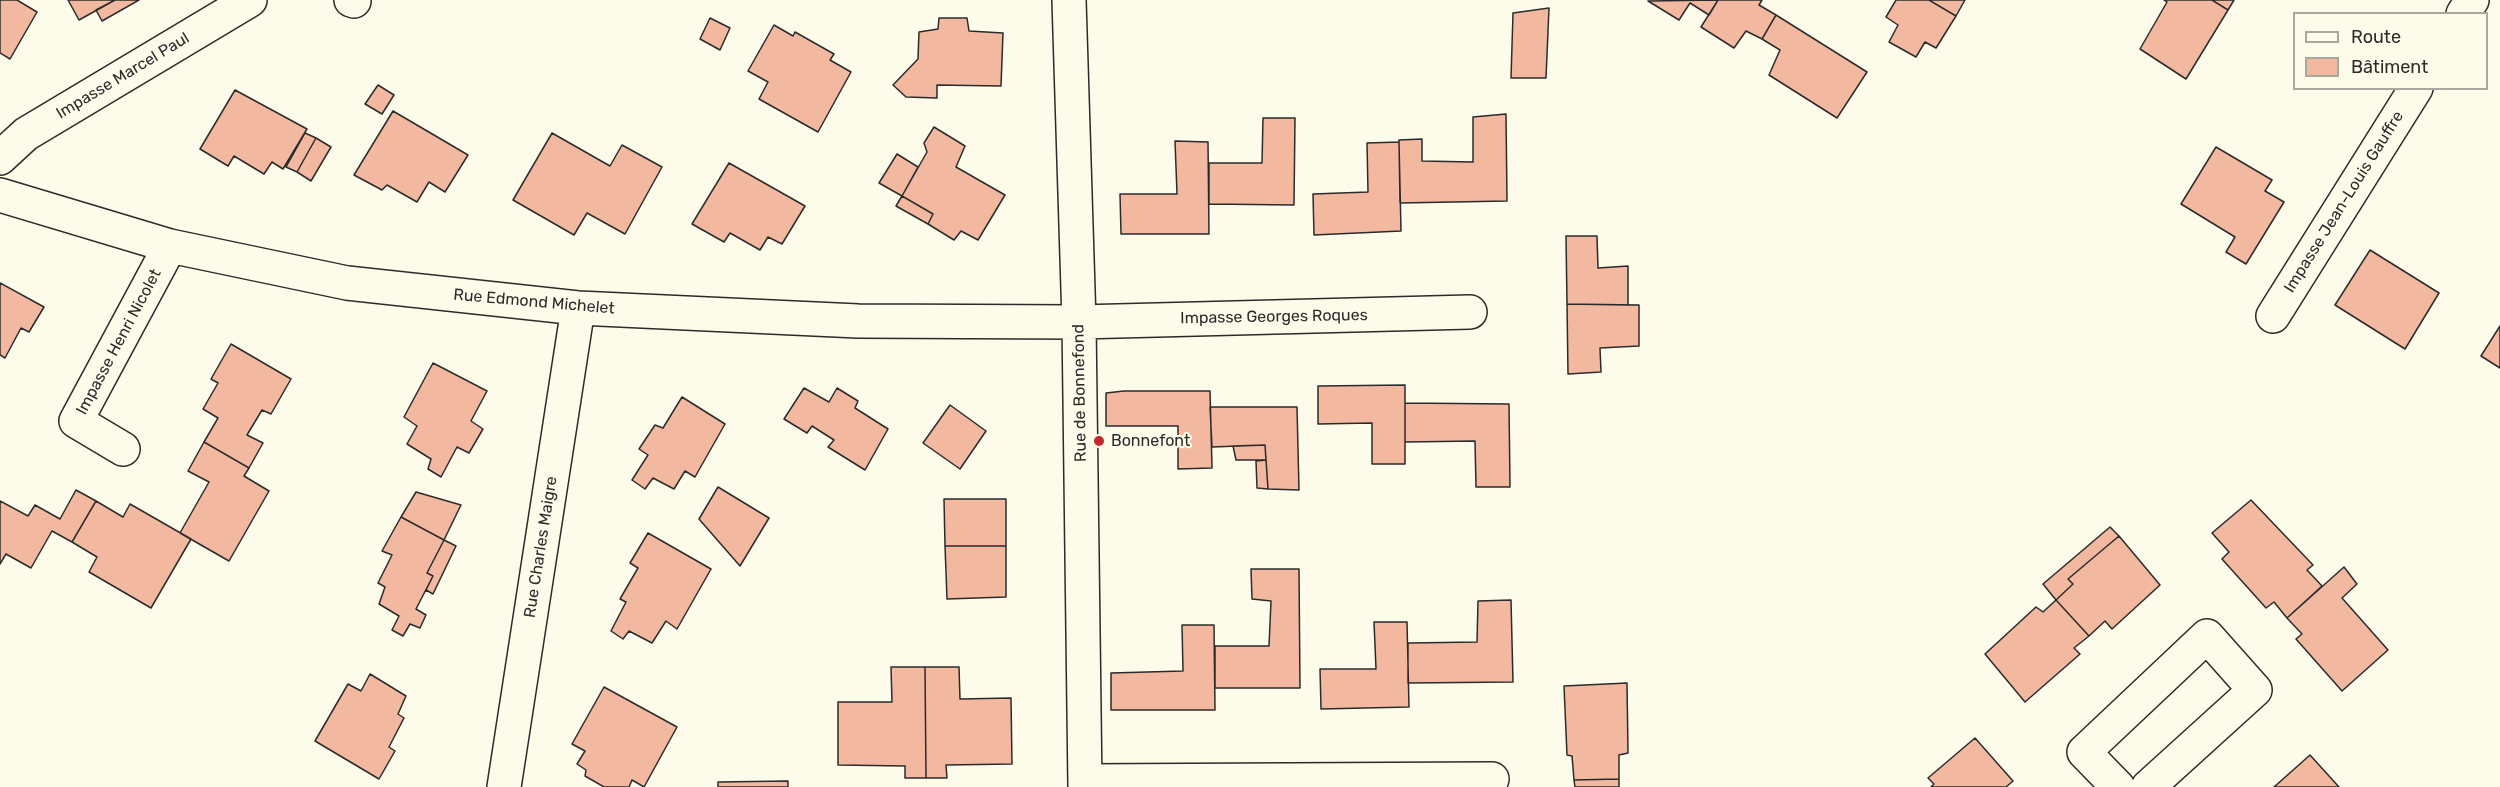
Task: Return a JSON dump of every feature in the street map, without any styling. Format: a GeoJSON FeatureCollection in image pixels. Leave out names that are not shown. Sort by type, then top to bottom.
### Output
{"type":"FeatureCollection","features":[{"type":"Feature","properties":{"kind":"street","name":"Impasse Marcel Paul"},"geometry":{"type":"LineString","coordinates":[[0,158],[26,134],[250,0]]}},
{"type":"Feature","properties":{"kind":"street","name":"Rue de Bonnefond"},"geometry":{"type":"LineString","coordinates":[[1069,0],[1079,322],[1085,784]]}},
{"type":"Feature","properties":{"kind":"street","name":"Impasse Jean-Louis Gauffre"},"geometry":{"type":"LineString","coordinates":[[2273,316],[2415,90]]}},
{"type":"Feature","properties":{"kind":"street","name":"Rue Edmond Michelet"},"geometry":{"type":"LineString","coordinates":[[0,195],[170,246],[346,283],[578,308],[858,321],[1079,322]]}},
{"type":"Feature","properties":{"kind":"street","name":"Impasse Henri Nicolet"},"geometry":{"type":"LineString","coordinates":[[123,449],[76,421],[170,246]]}},
{"type":"Feature","properties":{"kind":"street","name":"Rue Charles Maigre"},"geometry":{"type":"LineString","coordinates":[[504,787],[578,308]]}},
{"type":"Feature","properties":{"kind":"street","name":"Impasse Georges Roques"},"geometry":{"type":"LineString","coordinates":[[1079,322],[1470,312]]}},
{"type":"Feature","properties":{"kind":"street"},"geometry":{"type":"LineString","coordinates":[[2118,787],[2084,752],[2206,636],[2255,690],[2148,787]]}},
{"type":"Feature","properties":{"kind":"street"},"geometry":{"type":"LineString","coordinates":[[1085,784],[1492,779]]}},
{"type":"Feature","properties":{"kind":"building"},"geometry":{"type":"Polygon","coordinates":[[[0,0],[17,0],[37,12],[10,59],[0,53],[0,0]]]}},
{"type":"Feature","properties":{"kind":"building"},"geometry":{"type":"Polygon","coordinates":[[[68,0],[115,0],[79,20],[68,0]]]}},
{"type":"Feature","properties":{"kind":"building"},"geometry":{"type":"Polygon","coordinates":[[[115,0],[139,0],[102,21],[96,10],[115,0]]]}},
{"type":"Feature","properties":{"kind":"building"},"geometry":{"type":"Polygon","coordinates":[[[1718,0],[1709,15],[1690,3],[1679,20],[1648,1],[1718,0]]]}},
{"type":"Feature","properties":{"kind":"building"},"geometry":{"type":"Polygon","coordinates":[[[1718,0],[1762,0],[1759,5],[1776,15],[1762,39],[1746,31],[1734,48],[1701,27],[1718,0]]]}},
{"type":"Feature","properties":{"kind":"building"},"geometry":{"type":"Polygon","coordinates":[[[1896,0],[1929,0],[1956,16],[1936,48],[1925,42],[1916,57],[1889,42],[1898,25],[1886,17],[1896,0]]]}},
{"type":"Feature","properties":{"kind":"building"},"geometry":{"type":"Polygon","coordinates":[[[1929,0],[1965,0],[1956,16],[1929,0]]]}},
{"type":"Feature","properties":{"kind":"building"},"geometry":{"type":"Polygon","coordinates":[[[2164,0],[2212,0],[2228,10],[2186,79],[2140,49],[2167,2],[2164,0]]]}},
{"type":"Feature","properties":{"kind":"building"},"geometry":{"type":"Polygon","coordinates":[[[2212,0],[2234,0],[2228,10],[2212,0]]]}},
{"type":"Feature","properties":{"kind":"building"},"geometry":{"type":"Polygon","coordinates":[[[1549,8],[1546,78],[1511,78],[1513,13],[1549,8]]]}},
{"type":"Feature","properties":{"kind":"building"},"geometry":{"type":"Polygon","coordinates":[[[1776,15],[1867,72],[1837,118],[1769,75],[1780,50],[1762,39],[1776,15]]]}},
{"type":"Feature","properties":{"kind":"building"},"geometry":{"type":"Polygon","coordinates":[[[710,18],[730,28],[720,50],[700,39],[710,18]]]}},
{"type":"Feature","properties":{"kind":"building"},"geometry":{"type":"Polygon","coordinates":[[[939,18],[967,18],[969,31],[1003,33],[1001,86],[937,85],[937,98],[906,97],[893,85],[918,59],[919,32],[938,29],[939,18]]]}},
{"type":"Feature","properties":{"kind":"building"},"geometry":{"type":"Polygon","coordinates":[[[774,25],[793,36],[795,32],[834,54],[830,60],[851,72],[818,132],[759,99],[768,82],[748,71],[774,25]]]}},
{"type":"Feature","properties":{"kind":"building"},"geometry":{"type":"Polygon","coordinates":[[[378,85],[394,95],[382,114],[365,104],[378,85]]]}},
{"type":"Feature","properties":{"kind":"building"},"geometry":{"type":"Polygon","coordinates":[[[235,90],[307,129],[283,169],[272,162],[264,174],[234,156],[228,166],[200,149],[235,90]]]}},
{"type":"Feature","properties":{"kind":"building"},"geometry":{"type":"Polygon","coordinates":[[[393,111],[468,155],[445,192],[429,182],[417,202],[387,185],[382,190],[354,175],[393,111]]]}},
{"type":"Feature","properties":{"kind":"building"},"geometry":{"type":"Polygon","coordinates":[[[1506,114],[1507,201],[1400,203],[1399,140],[1422,139],[1422,161],[1473,162],[1473,117],[1506,114]]]}},
{"type":"Feature","properties":{"kind":"building"},"geometry":{"type":"Polygon","coordinates":[[[1263,118],[1295,118],[1294,205],[1209,204],[1209,163],[1262,163],[1263,118]]]}},
{"type":"Feature","properties":{"kind":"building"},"geometry":{"type":"Polygon","coordinates":[[[934,127],[965,146],[956,167],[1005,195],[978,240],[961,231],[954,240],[928,224],[933,214],[902,196],[927,152],[924,143],[934,127]]]}},
{"type":"Feature","properties":{"kind":"building"},"geometry":{"type":"Polygon","coordinates":[[[305,133],[316,138],[297,172],[286,167],[305,133]]]}},
{"type":"Feature","properties":{"kind":"building"},"geometry":{"type":"Polygon","coordinates":[[[552,133],[610,166],[622,145],[662,167],[625,234],[587,213],[574,235],[513,200],[552,133]]]}},
{"type":"Feature","properties":{"kind":"building"},"geometry":{"type":"Polygon","coordinates":[[[316,138],[331,147],[311,181],[297,172],[316,138]]]}},
{"type":"Feature","properties":{"kind":"building"},"geometry":{"type":"Polygon","coordinates":[[[1175,141],[1208,142],[1209,234],[1121,234],[1120,194],[1177,194],[1175,141]]]}},
{"type":"Feature","properties":{"kind":"building"},"geometry":{"type":"Polygon","coordinates":[[[1399,142],[1401,231],[1314,235],[1313,194],[1368,192],[1367,143],[1399,142]]]}},
{"type":"Feature","properties":{"kind":"building"},"geometry":{"type":"Polygon","coordinates":[[[2216,147],[2272,180],[2265,191],[2284,202],[2246,264],[2226,252],[2235,237],[2181,204],[2216,147]]]}},
{"type":"Feature","properties":{"kind":"building"},"geometry":{"type":"Polygon","coordinates":[[[897,154],[918,167],[902,196],[879,183],[897,154]]]}},
{"type":"Feature","properties":{"kind":"building"},"geometry":{"type":"Polygon","coordinates":[[[729,163],[805,206],[782,244],[768,237],[760,250],[730,233],[724,242],[692,224],[729,163]]]}},
{"type":"Feature","properties":{"kind":"building"},"geometry":{"type":"Polygon","coordinates":[[[902,196],[933,214],[928,224],[896,206],[902,196]]]}},
{"type":"Feature","properties":{"kind":"building"},"geometry":{"type":"Polygon","coordinates":[[[1566,236],[1597,236],[1598,268],[1628,266],[1628,305],[1567,304],[1566,236]]]}},
{"type":"Feature","properties":{"kind":"building"},"geometry":{"type":"Polygon","coordinates":[[[2370,250],[2439,293],[2405,349],[2335,305],[2370,250]]]}},
{"type":"Feature","properties":{"kind":"building"},"geometry":{"type":"Polygon","coordinates":[[[0,283],[44,307],[29,332],[21,328],[5,358],[0,355],[0,283]]]}},
{"type":"Feature","properties":{"kind":"building"},"geometry":{"type":"Polygon","coordinates":[[[1567,304],[1639,305],[1639,346],[1600,348],[1601,372],[1568,374],[1567,304]]]}},
{"type":"Feature","properties":{"kind":"building"},"geometry":{"type":"Polygon","coordinates":[[[2500,326],[2500,368],[2481,356],[2500,326]]]}},
{"type":"Feature","properties":{"kind":"building"},"geometry":{"type":"Polygon","coordinates":[[[231,344],[291,379],[271,414],[262,410],[247,435],[263,443],[249,468],[204,442],[218,418],[203,409],[218,383],[211,379],[231,344]]]}},
{"type":"Feature","properties":{"kind":"building"},"geometry":{"type":"Polygon","coordinates":[[[433,363],[487,391],[471,421],[483,429],[469,453],[457,447],[441,477],[428,469],[431,459],[407,444],[417,426],[404,417],[433,363]]]}},
{"type":"Feature","properties":{"kind":"building"},"geometry":{"type":"Polygon","coordinates":[[[1405,385],[1405,464],[1372,464],[1372,423],[1318,424],[1318,386],[1405,385]]]}},
{"type":"Feature","properties":{"kind":"building"},"geometry":{"type":"Polygon","coordinates":[[[804,388],[829,402],[837,388],[858,401],[855,408],[888,429],[865,470],[828,447],[834,440],[812,426],[807,433],[784,419],[804,388]]]}},
{"type":"Feature","properties":{"kind":"building"},"geometry":{"type":"Polygon","coordinates":[[[1210,391],[1212,468],[1178,469],[1178,426],[1106,426],[1106,393],[1210,391]]]}},
{"type":"Feature","properties":{"kind":"building"},"geometry":{"type":"Polygon","coordinates":[[[682,397],[725,424],[695,477],[685,471],[674,489],[653,478],[645,489],[632,480],[648,455],[639,449],[655,425],[663,428],[682,397]]]}},
{"type":"Feature","properties":{"kind":"building"},"geometry":{"type":"Polygon","coordinates":[[[1405,403],[1509,404],[1510,487],[1476,487],[1475,441],[1405,442],[1405,403]]]}},
{"type":"Feature","properties":{"kind":"building"},"geometry":{"type":"Polygon","coordinates":[[[950,405],[986,431],[960,469],[923,443],[950,405]]]}},
{"type":"Feature","properties":{"kind":"building"},"geometry":{"type":"Polygon","coordinates":[[[1210,407],[1297,407],[1299,490],[1268,489],[1265,445],[1212,447],[1210,407]]]}},
{"type":"Feature","properties":{"kind":"building"},"geometry":{"type":"Polygon","coordinates":[[[204,442],[249,468],[244,476],[269,491],[229,561],[180,533],[209,482],[188,471],[204,442]]]}},
{"type":"Feature","properties":{"kind":"building"},"geometry":{"type":"Polygon","coordinates":[[[1265,445],[1266,460],[1236,460],[1233,446],[1265,445]]]}},
{"type":"Feature","properties":{"kind":"building"},"geometry":{"type":"Polygon","coordinates":[[[1266,460],[1268,489],[1257,488],[1256,461],[1266,460]]]}},
{"type":"Feature","properties":{"kind":"building"},"geometry":{"type":"Polygon","coordinates":[[[718,487],[769,518],[740,566],[699,519],[718,487]]]}},
{"type":"Feature","properties":{"kind":"building"},"geometry":{"type":"Polygon","coordinates":[[[76,490],[96,501],[72,542],[52,531],[31,568],[6,554],[0,564],[0,501],[28,516],[35,505],[60,519],[76,490]]]}},
{"type":"Feature","properties":{"kind":"building"},"geometry":{"type":"Polygon","coordinates":[[[416,492],[461,505],[444,540],[401,517],[416,492]]]}},
{"type":"Feature","properties":{"kind":"building"},"geometry":{"type":"Polygon","coordinates":[[[944,499],[1006,499],[1006,546],[945,546],[944,499]]]}},
{"type":"Feature","properties":{"kind":"building"},"geometry":{"type":"Polygon","coordinates":[[[2251,500],[2313,565],[2307,570],[2322,586],[2287,618],[2274,602],[2266,608],[2222,559],[2229,552],[2212,533],[2251,500]]]}},
{"type":"Feature","properties":{"kind":"building"},"geometry":{"type":"Polygon","coordinates":[[[96,501],[123,517],[130,504],[191,539],[151,608],[89,572],[97,557],[72,542],[96,501]]]}},
{"type":"Feature","properties":{"kind":"building"},"geometry":{"type":"Polygon","coordinates":[[[401,517],[444,540],[427,573],[433,576],[416,609],[426,615],[420,628],[410,624],[403,636],[392,630],[399,616],[379,604],[385,587],[378,583],[392,555],[382,551],[401,517]]]}},
{"type":"Feature","properties":{"kind":"building"},"geometry":{"type":"Polygon","coordinates":[[[2110,527],[2119,536],[2068,579],[2073,584],[2056,600],[2043,584],[2110,527]]]}},
{"type":"Feature","properties":{"kind":"building"},"geometry":{"type":"Polygon","coordinates":[[[648,533],[711,569],[677,629],[666,621],[652,643],[629,631],[623,639],[611,631],[626,602],[620,599],[638,568],[630,563],[648,533]]]}},
{"type":"Feature","properties":{"kind":"building"},"geometry":{"type":"Polygon","coordinates":[[[2119,536],[2160,585],[2112,629],[2105,621],[2089,636],[2056,600],[2073,584],[2068,579],[2119,536]]]}},
{"type":"Feature","properties":{"kind":"building"},"geometry":{"type":"Polygon","coordinates":[[[444,540],[456,546],[433,594],[426,590],[433,576],[427,573],[444,540]]]}},
{"type":"Feature","properties":{"kind":"building"},"geometry":{"type":"Polygon","coordinates":[[[945,546],[1006,546],[1006,597],[947,599],[945,546]]]}},
{"type":"Feature","properties":{"kind":"building"},"geometry":{"type":"Polygon","coordinates":[[[2344,567],[2357,584],[2342,598],[2388,650],[2342,691],[2296,639],[2302,634],[2287,618],[2344,567]]]}},
{"type":"Feature","properties":{"kind":"building"},"geometry":{"type":"Polygon","coordinates":[[[1251,569],[1299,569],[1300,688],[1215,688],[1215,646],[1269,646],[1271,601],[1252,599],[1251,569]]]}},
{"type":"Feature","properties":{"kind":"building"},"geometry":{"type":"Polygon","coordinates":[[[1511,600],[1513,682],[1408,683],[1408,643],[1477,642],[1478,601],[1511,600]]]}},
{"type":"Feature","properties":{"kind":"building"},"geometry":{"type":"Polygon","coordinates":[[[2056,600],[2089,636],[2074,648],[2080,654],[2025,702],[1985,654],[2036,607],[2043,612],[2056,600]]]}},
{"type":"Feature","properties":{"kind":"building"},"geometry":{"type":"Polygon","coordinates":[[[1374,622],[1407,622],[1409,707],[1321,709],[1320,669],[1376,669],[1374,622]]]}},
{"type":"Feature","properties":{"kind":"building"},"geometry":{"type":"Polygon","coordinates":[[[1182,625],[1214,625],[1215,710],[1111,710],[1111,673],[1183,671],[1182,625]]]}},
{"type":"Feature","properties":{"kind":"building"},"geometry":{"type":"Polygon","coordinates":[[[891,667],[925,667],[926,778],[905,778],[905,766],[838,765],[838,702],[892,702],[891,667]]]}},
{"type":"Feature","properties":{"kind":"building"},"geometry":{"type":"Polygon","coordinates":[[[925,667],[959,667],[960,699],[1011,698],[1012,764],[946,765],[947,778],[926,778],[925,667]]]}},
{"type":"Feature","properties":{"kind":"building"},"geometry":{"type":"Polygon","coordinates":[[[370,674],[406,696],[398,714],[404,718],[389,747],[395,751],[379,779],[315,741],[348,684],[361,691],[370,674]]]}},
{"type":"Feature","properties":{"kind":"building"},"geometry":{"type":"Polygon","coordinates":[[[1627,683],[1628,753],[1619,755],[1619,779],[1574,780],[1572,756],[1567,755],[1564,686],[1627,683]]]}},
{"type":"Feature","properties":{"kind":"building"},"geometry":{"type":"Polygon","coordinates":[[[604,687],[677,727],[644,787],[632,780],[629,787],[604,787],[585,776],[586,770],[577,764],[585,751],[572,744],[604,687]]]}},
{"type":"Feature","properties":{"kind":"building"},"geometry":{"type":"Polygon","coordinates":[[[1975,738],[2013,781],[2006,787],[1931,787],[1934,784],[1928,778],[1975,738]]]}},
{"type":"Feature","properties":{"kind":"building"},"geometry":{"type":"Polygon","coordinates":[[[2310,755],[2339,787],[2274,787],[2310,755]]]}},
{"type":"Feature","properties":{"kind":"building"},"geometry":{"type":"Polygon","coordinates":[[[1619,779],[1619,787],[1575,787],[1574,780],[1619,779]]]}},
{"type":"Feature","properties":{"kind":"building"},"geometry":{"type":"Polygon","coordinates":[[[788,781],[788,787],[718,787],[718,782],[788,781]]]}},
{"type":"Feature","properties":{"kind":"place","name":"Bonnefont"},"geometry":{"type":"Point","coordinates":[1099,441]}}]}
